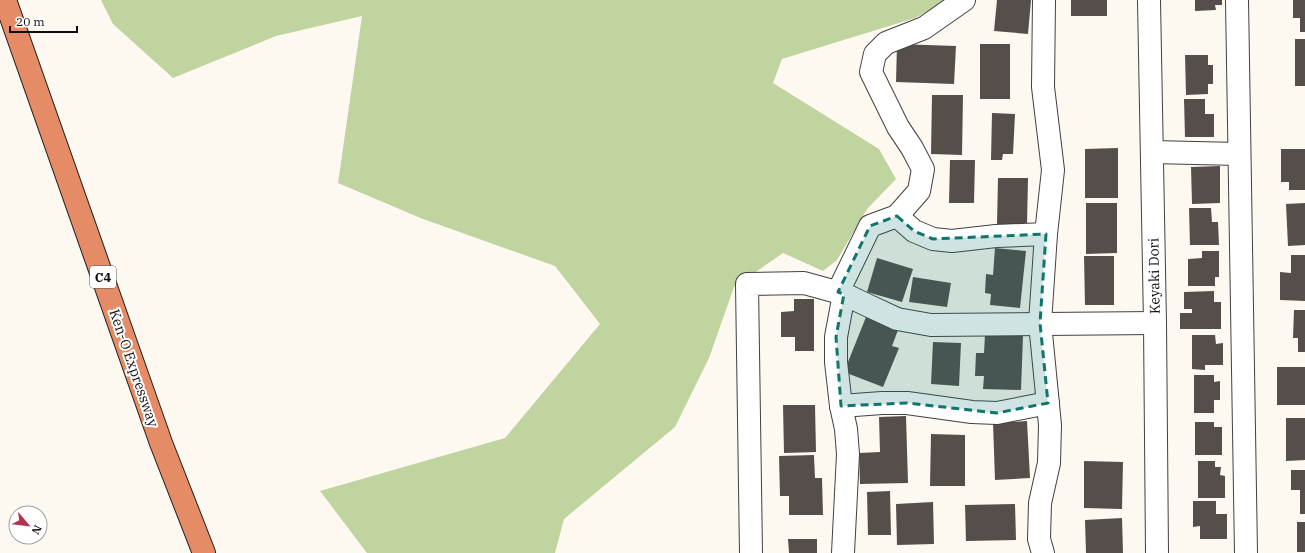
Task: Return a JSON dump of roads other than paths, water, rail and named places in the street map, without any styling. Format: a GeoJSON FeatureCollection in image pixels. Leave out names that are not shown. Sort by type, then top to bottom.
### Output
{"type":"FeatureCollection","features":[{"type":"Feature","properties":{"kind":"highway","name":"Ken-O Expressway"},"geometry":{"type":"LineString","coordinates":[[5,0],[161,443],[204,553]]}},
{"type":"Feature","properties":{"kind":"street"},"geometry":{"type":"LineString","coordinates":[[843,553],[848,454],[846,429],[841,406],[836,362],[836,337],[841,293],[870,226],[897,216],[919,191],[923,169],[912,148],[898,127],[870,72],[875,54],[886,43],[924,28],[964,0]]}},
{"type":"Feature","properties":{"kind":"street"},"geometry":{"type":"LineString","coordinates":[[1043,553],[1039,539],[1040,503],[1049,463],[1050,425],[1040,323],[1046,234],[1053,170],[1043,87],[1044,0]]}},
{"type":"Feature","properties":{"kind":"street","name":"Keyaki Dori"},"geometry":{"type":"LineString","coordinates":[[1149,0],[1155,323],[1156,553]]}},
{"type":"Feature","properties":{"kind":"street"},"geometry":{"type":"LineString","coordinates":[[1237,0],[1246,553]]}},
{"type":"Feature","properties":{"kind":"street"},"geometry":{"type":"LineString","coordinates":[[1152,152],[1240,154]]}},
{"type":"Feature","properties":{"kind":"street"},"geometry":{"type":"LineString","coordinates":[[897,216],[914,231],[932,239],[952,241],[996,236],[1046,234]]}},
{"type":"Feature","properties":{"kind":"street"},"geometry":{"type":"LineString","coordinates":[[751,553],[747,284],[804,283],[841,293],[897,319],[931,325],[1155,323]]}},
{"type":"Feature","properties":{"kind":"street"},"geometry":{"type":"LineString","coordinates":[[841,406],[906,403],[972,412],[997,413],[1048,403]]}}]}
